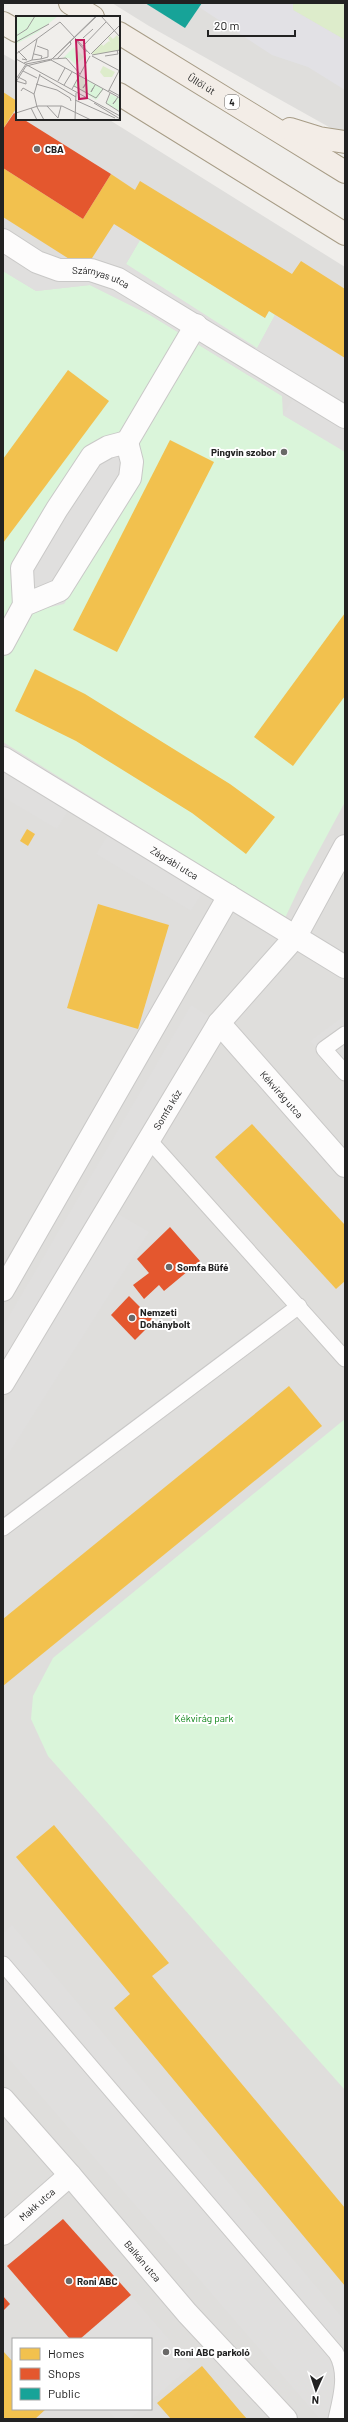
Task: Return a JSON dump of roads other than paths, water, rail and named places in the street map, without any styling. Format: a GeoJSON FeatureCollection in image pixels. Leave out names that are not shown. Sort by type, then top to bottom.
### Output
{"type":"FeatureCollection","features":[{"type":"Feature","properties":{"kind":"main road"},"geometry":{"type":"LineString","coordinates":[[70,3],[91,16]]}},
{"type":"Feature","properties":{"kind":"main road"},"geometry":{"type":"LineString","coordinates":[[3,23],[16,31]]}},
{"type":"Feature","properties":{"kind":"main road","name":"Üllői út"},"geometry":{"type":"LineString","coordinates":[[120,34],[345,172]]}},
{"type":"Feature","properties":{"kind":"main road"},"geometry":{"type":"LineString","coordinates":[[120,95],[345,234]]}},
{"type":"Feature","properties":{"kind":"main road"},"geometry":{"type":"LineString","coordinates":[[263,122],[318,138],[345,142]]}},
{"type":"Feature","properties":{"kind":"street","name":"Szárnyas utca"},"geometry":{"type":"LineString","coordinates":[[3,240],[37,262],[58,270],[91,270],[113,276],[196,325],[345,417]]}},
{"type":"Feature","properties":{"kind":"street"},"geometry":{"type":"LineString","coordinates":[[24,605],[60,590],[130,478],[132,462],[127,442],[196,325]]}},
{"type":"Feature","properties":{"kind":"street"},"geometry":{"type":"LineString","coordinates":[[3,644],[24,605],[22,568],[58,509],[92,456],[108,447],[127,442]]}},
{"type":"Feature","properties":{"kind":"street","name":"Zágrábi utca"},"geometry":{"type":"LineString","coordinates":[[3,758],[296,936],[345,968]]}},
{"type":"Feature","properties":{"kind":"street","name":"Somfa köz"},"geometry":{"type":"LineString","coordinates":[[3,1383],[148,1139],[219,1023],[296,936],[345,846]]}},
{"type":"Feature","properties":{"kind":"street"},"geometry":{"type":"LineString","coordinates":[[3,1290],[229,896]]}},
{"type":"Feature","properties":{"kind":"street","name":"Kékvirág utca"},"geometry":{"type":"LineString","coordinates":[[219,1023],[345,1166]]}},
{"type":"Feature","properties":{"kind":"street","name":"Balkán utca"},"geometry":{"type":"LineString","coordinates":[[3,2099],[70,2175],[187,2313],[286,2419]]}},
{"type":"Feature","properties":{"kind":"street","name":"Makk utca"},"geometry":{"type":"LineString","coordinates":[[3,2234],[70,2175]]}},
{"type":"Feature","properties":{"kind":"lane"},"geometry":{"type":"LineString","coordinates":[[345,1034],[324,1049],[345,1073]]}},
{"type":"Feature","properties":{"kind":"lane"},"geometry":{"type":"LineString","coordinates":[[148,1139],[345,1359]]}},
{"type":"Feature","properties":{"kind":"lane"},"geometry":{"type":"LineString","coordinates":[[3,1528],[299,1306]]}},
{"type":"Feature","properties":{"kind":"lane"},"geometry":{"type":"LineString","coordinates":[[3,1964],[336,2353],[343,2369],[343,2383],[336,2419]]}},
{"type":"Feature","properties":{"kind":"place","name":"CBA"},"geometry":{"type":"Point","coordinates":[37,149]}},
{"type":"Feature","properties":{"kind":"place","name":"Pingvin szobor"},"geometry":{"type":"Point","coordinates":[284,452]}},
{"type":"Feature","properties":{"kind":"place","name":"Somfa Büfé"},"geometry":{"type":"Point","coordinates":[169,1267]}},
{"type":"Feature","properties":{"kind":"place","name":"Nemzeti Dohánybolt"},"geometry":{"type":"Point","coordinates":[132,1318]}},
{"type":"Feature","properties":{"kind":"place","name":"Roni ABC"},"geometry":{"type":"Point","coordinates":[69,2281]}},
{"type":"Feature","properties":{"kind":"place","name":"Roni ABC parkoló"},"geometry":{"type":"Point","coordinates":[166,2352]}},
{"type":"Feature","properties":{"kind":"park label","name":"Kékvirág park"},"geometry":{"type":"Point","coordinates":[204,1718]}}]}
